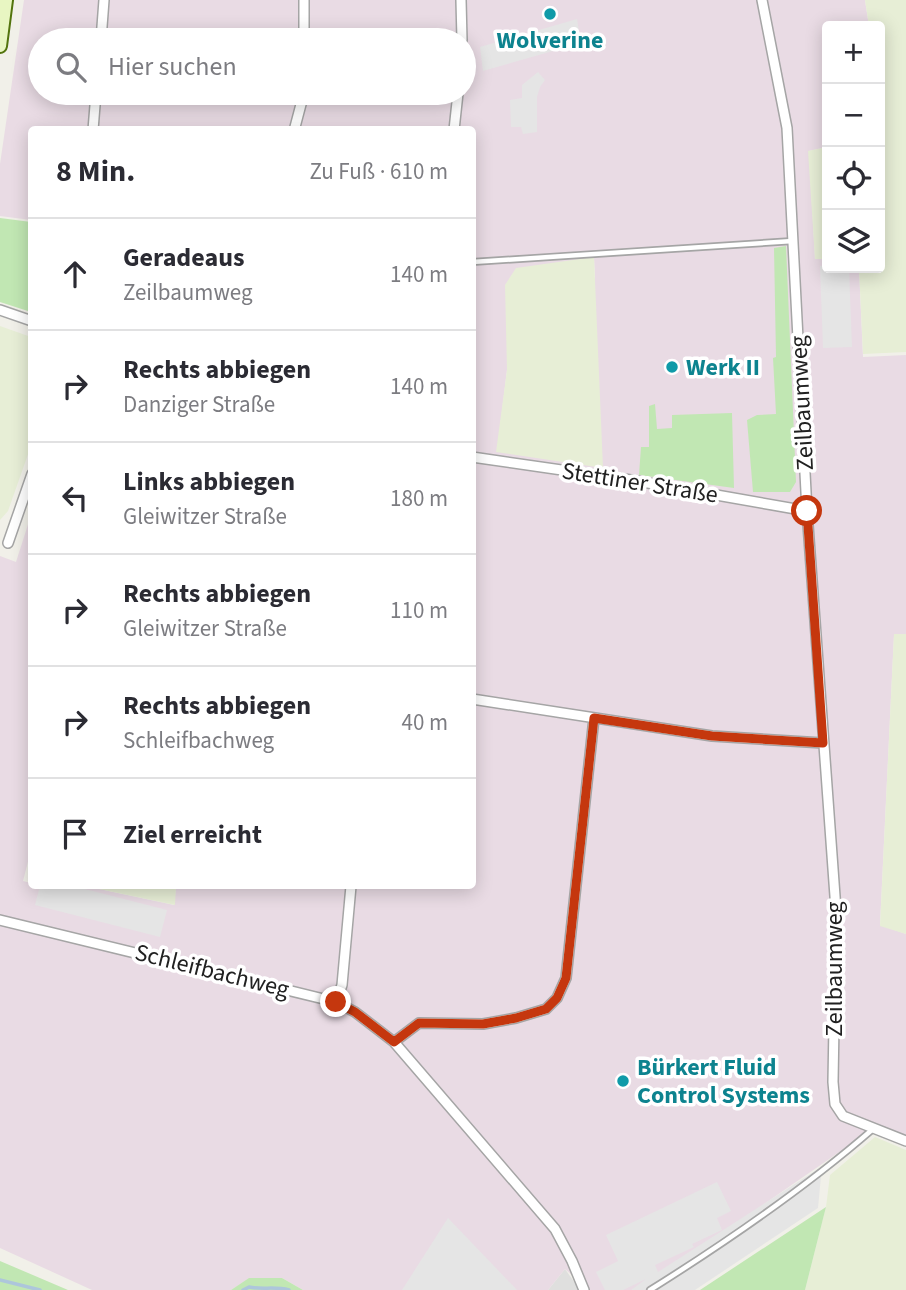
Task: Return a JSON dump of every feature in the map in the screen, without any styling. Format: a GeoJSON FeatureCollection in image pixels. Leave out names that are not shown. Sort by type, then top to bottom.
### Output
{"type":"FeatureCollection","features":[{"type":"Feature","properties":{"kind":"main road"},"geometry":{"type":"LineString","coordinates":[[0,46],[6,0]]}},
{"type":"Feature","properties":{"kind":"street"},"geometry":{"type":"LineString","coordinates":[[102,28],[104,0]]}},
{"type":"Feature","properties":{"kind":"street"},"geometry":{"type":"LineString","coordinates":[[304,0],[304,28]]}},
{"type":"Feature","properties":{"kind":"street"},"geometry":{"type":"LineString","coordinates":[[461,0],[462,28]]}},
{"type":"Feature","properties":{"kind":"street","name":"Zeilbaumweg"},"geometry":{"type":"LineString","coordinates":[[762,0],[787,128],[807,511],[836,909],[833,1082],[835,1104],[843,1116],[906,1141]]}},
{"type":"Feature","properties":{"kind":"street"},"geometry":{"type":"LineString","coordinates":[[93,126],[95,105]]}},
{"type":"Feature","properties":{"kind":"street"},"geometry":{"type":"LineString","coordinates":[[295,126],[301,105]]}},
{"type":"Feature","properties":{"kind":"street"},"geometry":{"type":"LineString","coordinates":[[454,126],[457,105]]}},
{"type":"Feature","properties":{"kind":"street"},"geometry":{"type":"LineString","coordinates":[[0,310],[28,320]]}},
{"type":"Feature","properties":{"kind":"street","name":"Stettiner Straße"},"geometry":{"type":"LineString","coordinates":[[476,458],[631,480],[807,511]]}},
{"type":"Feature","properties":{"kind":"street"},"geometry":{"type":"LineString","coordinates":[[8,543],[28,486]]}},
{"type":"Feature","properties":{"kind":"street"},"geometry":{"type":"LineString","coordinates":[[476,700],[712,736],[823,743]]}},
{"type":"Feature","properties":{"kind":"street"},"geometry":{"type":"LineString","coordinates":[[394,1042],[419,1023],[494,1023],[546,1009],[557,998],[566,978],[594,718]]}},
{"type":"Feature","properties":{"kind":"street"},"geometry":{"type":"LineString","coordinates":[[336,1002],[342,985],[351,889]]}},
{"type":"Feature","properties":{"kind":"street","name":"Schleifbachweg"},"geometry":{"type":"LineString","coordinates":[[0,920],[336,1002],[355,1012],[394,1042],[555,1229],[584,1290]]}},
{"type":"Feature","properties":{"kind":"lane"},"geometry":{"type":"LineString","coordinates":[[476,262],[794,241]]}},
{"type":"Feature","properties":{"kind":"lane"},"geometry":{"type":"LineString","coordinates":[[650,1290],[709,1253],[828,1168],[874,1128]]}},
{"type":"Feature","properties":{"kind":"shaded area"},"geometry":{"type":"Polygon","coordinates":[[[24,0],[865,0],[868,21],[822,21],[822,148],[809,151],[815,259],[822,259],[822,273],[859,273],[863,357],[906,355],[906,634],[894,635],[880,925],[906,934],[906,1141],[874,1128],[659,1277],[636,1290],[588,1290],[565,1269],[548,1290],[303,1290],[282,1278],[250,1278],[231,1290],[92,1290],[0,1248],[0,556],[16,562],[28,524],[28,862],[23,881],[28,882],[28,889],[99,889],[174,905],[176,889],[476,889],[476,126],[28,126],[28,220],[0,216],[0,164],[24,0]],[[594,258],[507,370],[497,452],[595,277],[594,258]]]}},
{"type":"Feature","properties":{"kind":"shaded area"},"geometry":{"type":"Polygon","coordinates":[[[577,19],[581,43],[483,71],[480,47],[577,19]]]}},
{"type":"Feature","properties":{"kind":"shaded area"},"geometry":{"type":"Polygon","coordinates":[[[538,72],[545,80],[537,97],[537,132],[523,134],[521,127],[511,127],[510,100],[522,98],[522,85],[538,72]]]}},
{"type":"Feature","properties":{"kind":"shaded area"},"geometry":{"type":"Polygon","coordinates":[[[820,266],[822,273],[849,273],[852,347],[823,348],[820,266]]]}},
{"type":"Feature","properties":{"kind":"shaded area"},"geometry":{"type":"Polygon","coordinates":[[[39,889],[85,889],[167,910],[160,937],[35,905],[39,889]]]}},
{"type":"Feature","properties":{"kind":"shaded area"},"geometry":{"type":"Polygon","coordinates":[[[818,1169],[821,1176],[818,1208],[695,1290],[631,1290],[646,1279],[623,1290],[605,1290],[596,1272],[618,1261],[606,1235],[717,1182],[731,1211],[717,1218],[722,1230],[692,1244],[694,1247],[655,1265],[658,1272],[818,1169]]]}},
{"type":"Feature","properties":{"kind":"shaded area"},"geometry":{"type":"Polygon","coordinates":[[[448,1218],[517,1290],[402,1290],[448,1218]]]}},
{"type":"Feature","properties":{"kind":"shaded area"},"geometry":{"type":"Polygon","coordinates":[[[565,1269],[580,1290],[548,1290],[565,1269]]]}},
{"type":"Feature","properties":{"kind":"green space"},"geometry":{"type":"Polygon","coordinates":[[[865,0],[906,0],[906,352],[863,354],[859,273],[885,273],[885,21],[868,21],[865,0]]]}},
{"type":"Feature","properties":{"kind":"green space"},"geometry":{"type":"Polygon","coordinates":[[[822,148],[822,259],[815,259],[808,151],[822,148]]]}},
{"type":"Feature","properties":{"kind":"green space"},"geometry":{"type":"Polygon","coordinates":[[[0,218],[28,222],[28,311],[0,302],[0,218]]]}},
{"type":"Feature","properties":{"kind":"green space"},"geometry":{"type":"Polygon","coordinates":[[[786,246],[796,482],[790,492],[753,492],[747,420],[757,415],[776,414],[773,358],[776,357],[774,248],[786,246]]]}},
{"type":"Feature","properties":{"kind":"green space"},"geometry":{"type":"Polygon","coordinates":[[[594,257],[603,468],[496,452],[507,370],[505,285],[516,268],[594,257]]]}},
{"type":"Feature","properties":{"kind":"green space"},"geometry":{"type":"Polygon","coordinates":[[[0,326],[28,336],[28,454],[8,511],[0,520],[0,326]]]}},
{"type":"Feature","properties":{"kind":"green space"},"geometry":{"type":"Polygon","coordinates":[[[655,404],[657,429],[672,428],[672,415],[732,413],[734,488],[639,475],[641,447],[649,447],[649,406],[655,404]]]}},
{"type":"Feature","properties":{"kind":"green space"},"geometry":{"type":"Polygon","coordinates":[[[894,634],[906,634],[906,934],[880,926],[894,634]]]}},
{"type":"Feature","properties":{"kind":"green space"},"geometry":{"type":"Polygon","coordinates":[[[99,889],[176,889],[175,905],[99,889]]]}},
{"type":"Feature","properties":{"kind":"green space"},"geometry":{"type":"Polygon","coordinates":[[[875,1137],[906,1150],[906,1290],[805,1290],[826,1207],[830,1175],[875,1137]]]}},
{"type":"Feature","properties":{"kind":"green space"},"geometry":{"type":"Polygon","coordinates":[[[826,1207],[805,1290],[700,1290],[826,1207]]]}},
{"type":"Feature","properties":{"kind":"green space"},"geometry":{"type":"Polygon","coordinates":[[[0,1261],[68,1290],[0,1290],[0,1261]]]}},
{"type":"Feature","properties":{"kind":"green space"},"geometry":{"type":"Polygon","coordinates":[[[249,1278],[282,1278],[303,1290],[231,1290],[249,1278]]]}},
{"type":"Feature","properties":{"kind":"waterway"},"geometry":{"type":"LineString","coordinates":[[0,1280],[40,1290]]}},
{"type":"Feature","properties":{"kind":"waterway"},"geometry":{"type":"LineString","coordinates":[[243,1290],[249,1287],[289,1290]]}},
{"type":"Feature","properties":{"kind":"place","name":"Wolverine"},"geometry":{"type":"Point","coordinates":[550,14]}},
{"type":"Feature","properties":{"kind":"place","name":"Werk II"},"geometry":{"type":"Point","coordinates":[672,367]}},
{"type":"Feature","properties":{"kind":"place","name":"Bürkert Fluid Control Systems"},"geometry":{"type":"Point","coordinates":[623,1081]}},
{"type":"Feature","properties":{"kind":"route"},"geometry":{"type":"LineString","coordinates":[[336,1002],[355,1012],[394,1042],[419,1023],[483,1024],[546,1009],[557,998],[566,978],[594,718],[712,736],[823,743],[807,511]]}}]}
